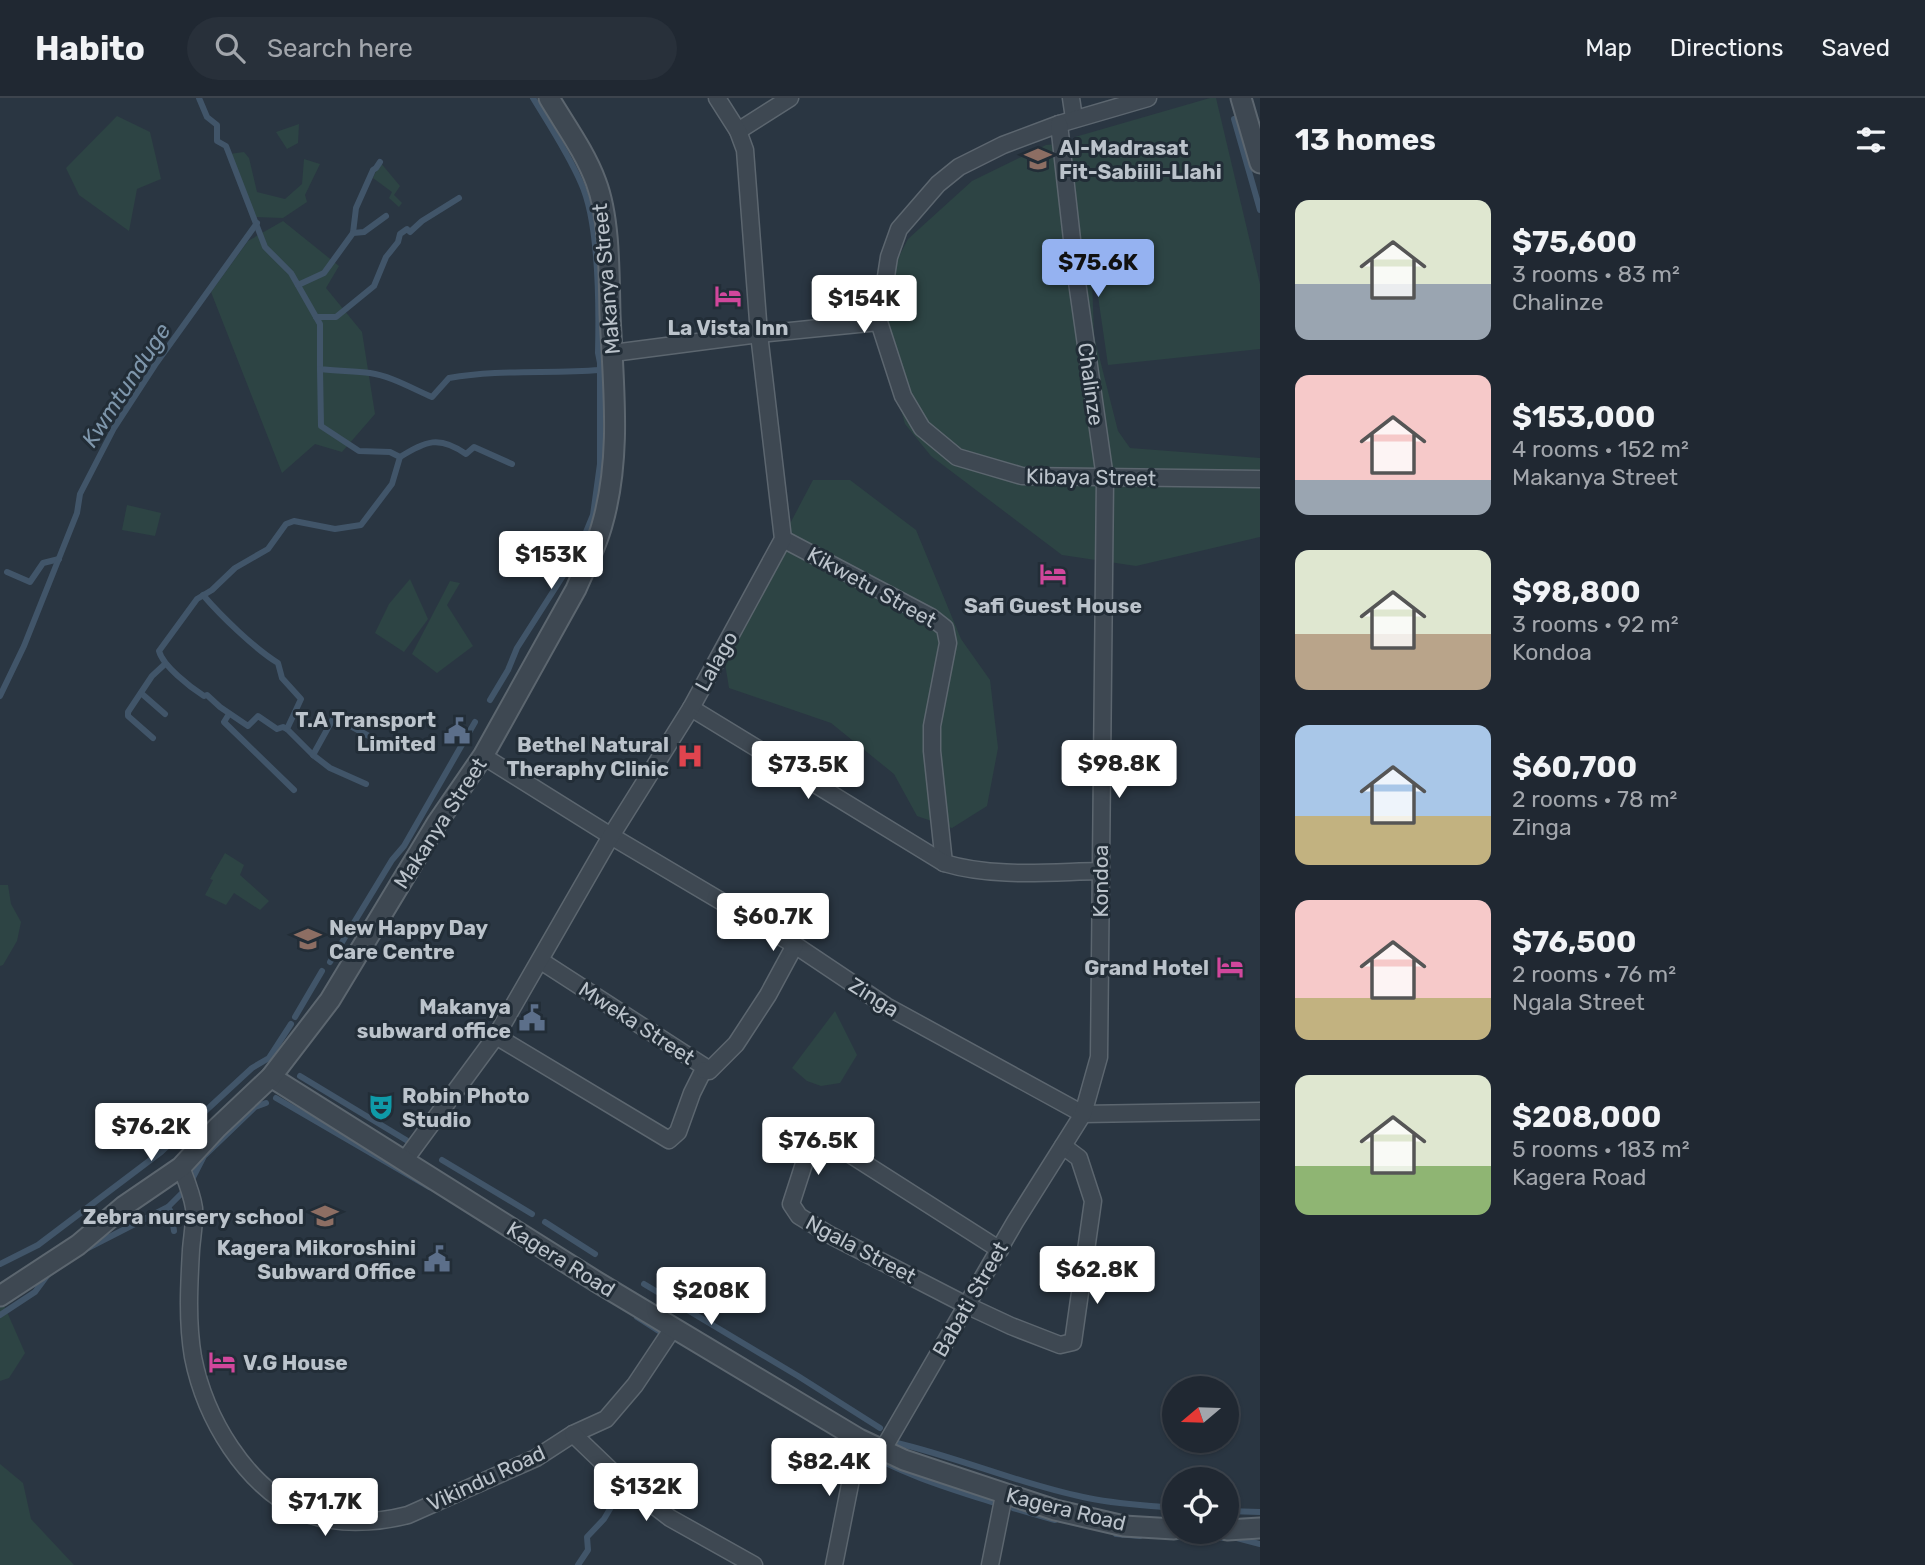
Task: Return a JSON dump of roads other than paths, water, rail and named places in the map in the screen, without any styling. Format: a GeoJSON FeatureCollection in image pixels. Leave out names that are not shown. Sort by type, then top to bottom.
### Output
{"type":"FeatureCollection","features":[{"type":"Feature","properties":{"kind":"street","name":"Makanya Street"},"geometry":{"type":"LineString","coordinates":[[0,1296],[78,1245],[124,1206],[181,1167],[217,1128],[271,1077],[330,1000],[437,823],[483,756],[576,589],[602,526],[615,440],[615,378],[609,266],[596,183],[549,98]]}},
{"type":"Feature","properties":{"kind":"street"},"geometry":{"type":"LineString","coordinates":[[718,98],[738,131],[745,150],[759,334],[783,539]]}},
{"type":"Feature","properties":{"kind":"street"},"geometry":{"type":"LineString","coordinates":[[738,131],[790,98]]}},
{"type":"Feature","properties":{"kind":"street","name":"Chalinze"},"geometry":{"type":"LineString","coordinates":[[1071,98],[1066,121],[1076,275],[1105,478]]}},
{"type":"Feature","properties":{"kind":"street","name":"Kibaya Street"},"geometry":{"type":"LineString","coordinates":[[1148,98],[1066,121],[1003,145],[959,167],[938,184],[899,229],[888,257],[879,322],[903,396],[915,417],[922,428],[957,457],[1022,476],[1260,479]]}},
{"type":"Feature","properties":{"kind":"street"},"geometry":{"type":"LineString","coordinates":[[1247,99],[1260,163]]}},
{"type":"Feature","properties":{"kind":"street"},"geometry":{"type":"LineString","coordinates":[[612,353],[879,322]]}},
{"type":"Feature","properties":{"kind":"street","name":"Kondoa"},"geometry":{"type":"LineString","coordinates":[[1083,1114],[1099,1056],[1105,478]]}},
{"type":"Feature","properties":{"kind":"street","name":"Lalago"},"geometry":{"type":"LineString","coordinates":[[404,1161],[496,1036],[611,836],[691,708],[783,539]]}},
{"type":"Feature","properties":{"kind":"street","name":"Kikwetu Street"},"geometry":{"type":"LineString","coordinates":[[783,539],[931,617],[945,628],[948,643],[932,726],[932,751],[944,863]]}},
{"type":"Feature","properties":{"kind":"street"},"geometry":{"type":"LineString","coordinates":[[691,708],[944,863],[970,871],[994,873],[1100,871]]}},
{"type":"Feature","properties":{"kind":"street","name":"Zinga"},"geometry":{"type":"LineString","coordinates":[[483,756],[611,836],[795,945],[886,1006],[1083,1114],[1260,1111]]}},
{"type":"Feature","properties":{"kind":"street"},"geometry":{"type":"LineString","coordinates":[[704,1070],[709,1071],[736,1044],[768,995],[795,945]]}},
{"type":"Feature","properties":{"kind":"street","name":"Mweka Street"},"geometry":{"type":"LineString","coordinates":[[496,1036],[669,1140],[678,1132],[705,1067],[541,961]]}},
{"type":"Feature","properties":{"kind":"street","name":"Kagera Road"},"geometry":{"type":"LineString","coordinates":[[271,1077],[673,1328],[882,1451],[1004,1495],[1112,1524],[1162,1528]]}},
{"type":"Feature","properties":{"kind":"street","name":"Babati Street"},"geometry":{"type":"LineString","coordinates":[[882,1451],[966,1305],[1083,1114]]}},
{"type":"Feature","properties":{"kind":"street","name":"Ngala Street"},"geometry":{"type":"LineString","coordinates":[[966,1305],[830,1235],[794,1211],[792,1199],[811,1142],[834,1144],[1000,1250]]}},
{"type":"Feature","properties":{"kind":"street"},"geometry":{"type":"LineString","coordinates":[[966,1305],[1060,1345],[1073,1342],[1093,1201],[1079,1158],[1063,1146]]}},
{"type":"Feature","properties":{"kind":"street","name":"Vikindu Road"},"geometry":{"type":"LineString","coordinates":[[181,1167],[194,1209],[189,1301],[194,1357],[205,1399],[232,1449],[267,1490],[304,1513],[327,1519],[388,1520],[408,1515],[536,1458],[573,1434],[606,1419],[635,1385],[673,1328]]}},
{"type":"Feature","properties":{"kind":"street"},"geometry":{"type":"LineString","coordinates":[[573,1434],[622,1481],[670,1518],[754,1565]]}},
{"type":"Feature","properties":{"kind":"street"},"geometry":{"type":"LineString","coordinates":[[834,1565],[859,1439]]}},
{"type":"Feature","properties":{"kind":"street"},"geometry":{"type":"LineString","coordinates":[[990,1565],[1004,1495]]}},
{"type":"Feature","properties":{"kind":"street"},"geometry":{"type":"LineString","coordinates":[[1239,1529],[1260,1528]]}},
{"type":"Feature","properties":{"kind":"waterway"},"geometry":{"type":"LineString","coordinates":[[199,98],[207,117],[217,125],[217,141],[226,146],[265,247],[291,273],[320,324],[320,369],[378,375],[432,397],[449,378],[600,370]]}},
{"type":"Feature","properties":{"kind":"waterway"},"geometry":{"type":"LineString","coordinates":[[490,700],[508,670],[517,648],[577,554],[593,515],[600,464],[598,290],[591,220],[587,200],[576,172],[533,98]]}},
{"type":"Feature","properties":{"kind":"waterway"},"geometry":{"type":"LineString","coordinates":[[1234,119],[1260,210]]}},
{"type":"Feature","properties":{"kind":"waterway"},"geometry":{"type":"LineString","coordinates":[[353,233],[356,208],[373,170],[380,162]]}},
{"type":"Feature","properties":{"kind":"waterway"},"geometry":{"type":"LineString","coordinates":[[316,317],[336,317],[374,286],[386,257],[398,242],[400,234],[407,229],[410,232],[422,221],[459,198]]}},
{"type":"Feature","properties":{"kind":"waterway"},"geometry":{"type":"LineString","coordinates":[[298,285],[324,273],[353,233],[364,232],[386,216]]}},
{"type":"Feature","properties":{"kind":"waterway","name":"Kwmtunduge"},"geometry":{"type":"LineString","coordinates":[[0,696],[24,646],[77,513],[80,494],[114,428],[155,365],[257,223]]}},
{"type":"Feature","properties":{"kind":"waterway"},"geometry":{"type":"LineString","coordinates":[[287,729],[277,729],[258,716],[248,726],[185,682],[171,669],[159,651],[197,599],[212,590],[235,568],[268,549],[286,524],[294,521],[335,529],[361,525],[392,484],[400,457],[390,452],[359,451],[321,426],[320,369]]}},
{"type":"Feature","properties":{"kind":"waterway"},"geometry":{"type":"LineString","coordinates":[[400,457],[417,447],[440,442],[466,454],[474,447],[512,464]]}},
{"type":"Feature","properties":{"kind":"waterway"},"geometry":{"type":"LineString","coordinates":[[7,572],[30,582],[43,563],[59,559]]}},
{"type":"Feature","properties":{"kind":"waterway"},"geometry":{"type":"LineString","coordinates":[[203,595],[239,632],[278,663],[282,678],[301,699],[287,729],[330,768],[366,784]]}},
{"type":"Feature","properties":{"kind":"waterway"},"geometry":{"type":"LineString","coordinates":[[153,738],[128,716],[128,712],[152,676],[165,664]]}},
{"type":"Feature","properties":{"kind":"waterway"},"geometry":{"type":"LineString","coordinates":[[141,693],[165,714]]}},
{"type":"Feature","properties":{"kind":"waterway"},"geometry":{"type":"LineString","coordinates":[[229,714],[224,722],[294,790]]}},
{"type":"Feature","properties":{"kind":"waterway"},"geometry":{"type":"LineString","coordinates":[[313,755],[334,717],[378,741]]}},
{"type":"Feature","properties":{"kind":"waterway"},"geometry":{"type":"LineString","coordinates":[[330,962],[392,860],[404,846],[475,722]]}},
{"type":"Feature","properties":{"kind":"waterway"},"geometry":{"type":"LineString","coordinates":[[295,1017],[322,971]]}},
{"type":"Feature","properties":{"kind":"waterway"},"geometry":{"type":"LineString","coordinates":[[0,1264],[38,1245],[161,1152],[252,1068],[269,1058],[291,1024]]}},
{"type":"Feature","properties":{"kind":"waterway"},"geometry":{"type":"LineString","coordinates":[[300,1076],[406,1140]]}},
{"type":"Feature","properties":{"kind":"waterway"},"geometry":{"type":"LineString","coordinates":[[276,1098],[429,1187]]}},
{"type":"Feature","properties":{"kind":"waterway"},"geometry":{"type":"LineString","coordinates":[[84,1250],[168,1207],[188,1187],[204,1156],[255,1107],[266,1103]]}},
{"type":"Feature","properties":{"kind":"waterway"},"geometry":{"type":"LineString","coordinates":[[442,1160],[532,1214]]}},
{"type":"Feature","properties":{"kind":"waterway"},"geometry":{"type":"LineString","coordinates":[[168,1207],[174,1231]]}},
{"type":"Feature","properties":{"kind":"waterway"},"geometry":{"type":"LineString","coordinates":[[545,1222],[595,1254]]}},
{"type":"Feature","properties":{"kind":"waterway"},"geometry":{"type":"LineString","coordinates":[[0,1315],[35,1292],[49,1273]]}},
{"type":"Feature","properties":{"kind":"waterway"},"geometry":{"type":"LineString","coordinates":[[644,1284],[880,1428]]}},
{"type":"Feature","properties":{"kind":"waterway"},"geometry":{"type":"LineString","coordinates":[[637,1317],[662,1333]]}},
{"type":"Feature","properties":{"kind":"waterway"},"geometry":{"type":"LineString","coordinates":[[897,1443],[1060,1492],[1106,1501],[1162,1507]]}},
{"type":"Feature","properties":{"kind":"waterway"},"geometry":{"type":"LineString","coordinates":[[858,1448],[908,1473],[998,1504]]}},
{"type":"Feature","properties":{"kind":"waterway"},"geometry":{"type":"LineString","coordinates":[[578,1565],[588,1550],[587,1537],[604,1519],[620,1492]]}},
{"type":"Feature","properties":{"kind":"waterway"},"geometry":{"type":"LineString","coordinates":[[1013,1508],[1055,1520]]}},
{"type":"Feature","properties":{"kind":"waterway"},"geometry":{"type":"LineString","coordinates":[[1239,1511],[1260,1512]]}},
{"type":"Feature","properties":{"kind":"waterway"},"geometry":{"type":"LineString","coordinates":[[1116,1534],[1140,1536]]}},
{"type":"Feature","properties":{"kind":"waterway"},"geometry":{"type":"LineString","coordinates":[[1239,1539],[1260,1544]]}},
{"type":"Feature","properties":{"kind":"place","name":"Al-Madrasat Fit-Sabiili-Llahi"},"geometry":{"type":"Point","coordinates":[1038,159]}},
{"type":"Feature","properties":{"kind":"place","name":"La Vista Inn"},"geometry":{"type":"Point","coordinates":[728,296]}},
{"type":"Feature","properties":{"kind":"place","name":"Safi Guest House"},"geometry":{"type":"Point","coordinates":[1053,574]}},
{"type":"Feature","properties":{"kind":"place","name":"T.A Transport Limited"},"geometry":{"type":"Point","coordinates":[457,731]}},
{"type":"Feature","properties":{"kind":"place","name":"Bethel Natural Theraphy Clinic"},"geometry":{"type":"Point","coordinates":[690,756]}},
{"type":"Feature","properties":{"kind":"place","name":"New Happy Day Care Centre"},"geometry":{"type":"Point","coordinates":[308,939]}},
{"type":"Feature","properties":{"kind":"place","name":"Grand Hotel"},"geometry":{"type":"Point","coordinates":[1230,967]}},
{"type":"Feature","properties":{"kind":"place","name":"Makanya subward office"},"geometry":{"type":"Point","coordinates":[532,1018]}},
{"type":"Feature","properties":{"kind":"place","name":"Robin Photo Studio"},"geometry":{"type":"Point","coordinates":[381,1107]}},
{"type":"Feature","properties":{"kind":"place","name":"Zebra nursery school"},"geometry":{"type":"Point","coordinates":[325,1216]}},
{"type":"Feature","properties":{"kind":"place","name":"Kagera Mikoroshini Subward Office"},"geometry":{"type":"Point","coordinates":[437,1259]}},
{"type":"Feature","properties":{"kind":"place","name":"V.G House"},"geometry":{"type":"Point","coordinates":[222,1362]}}]}
